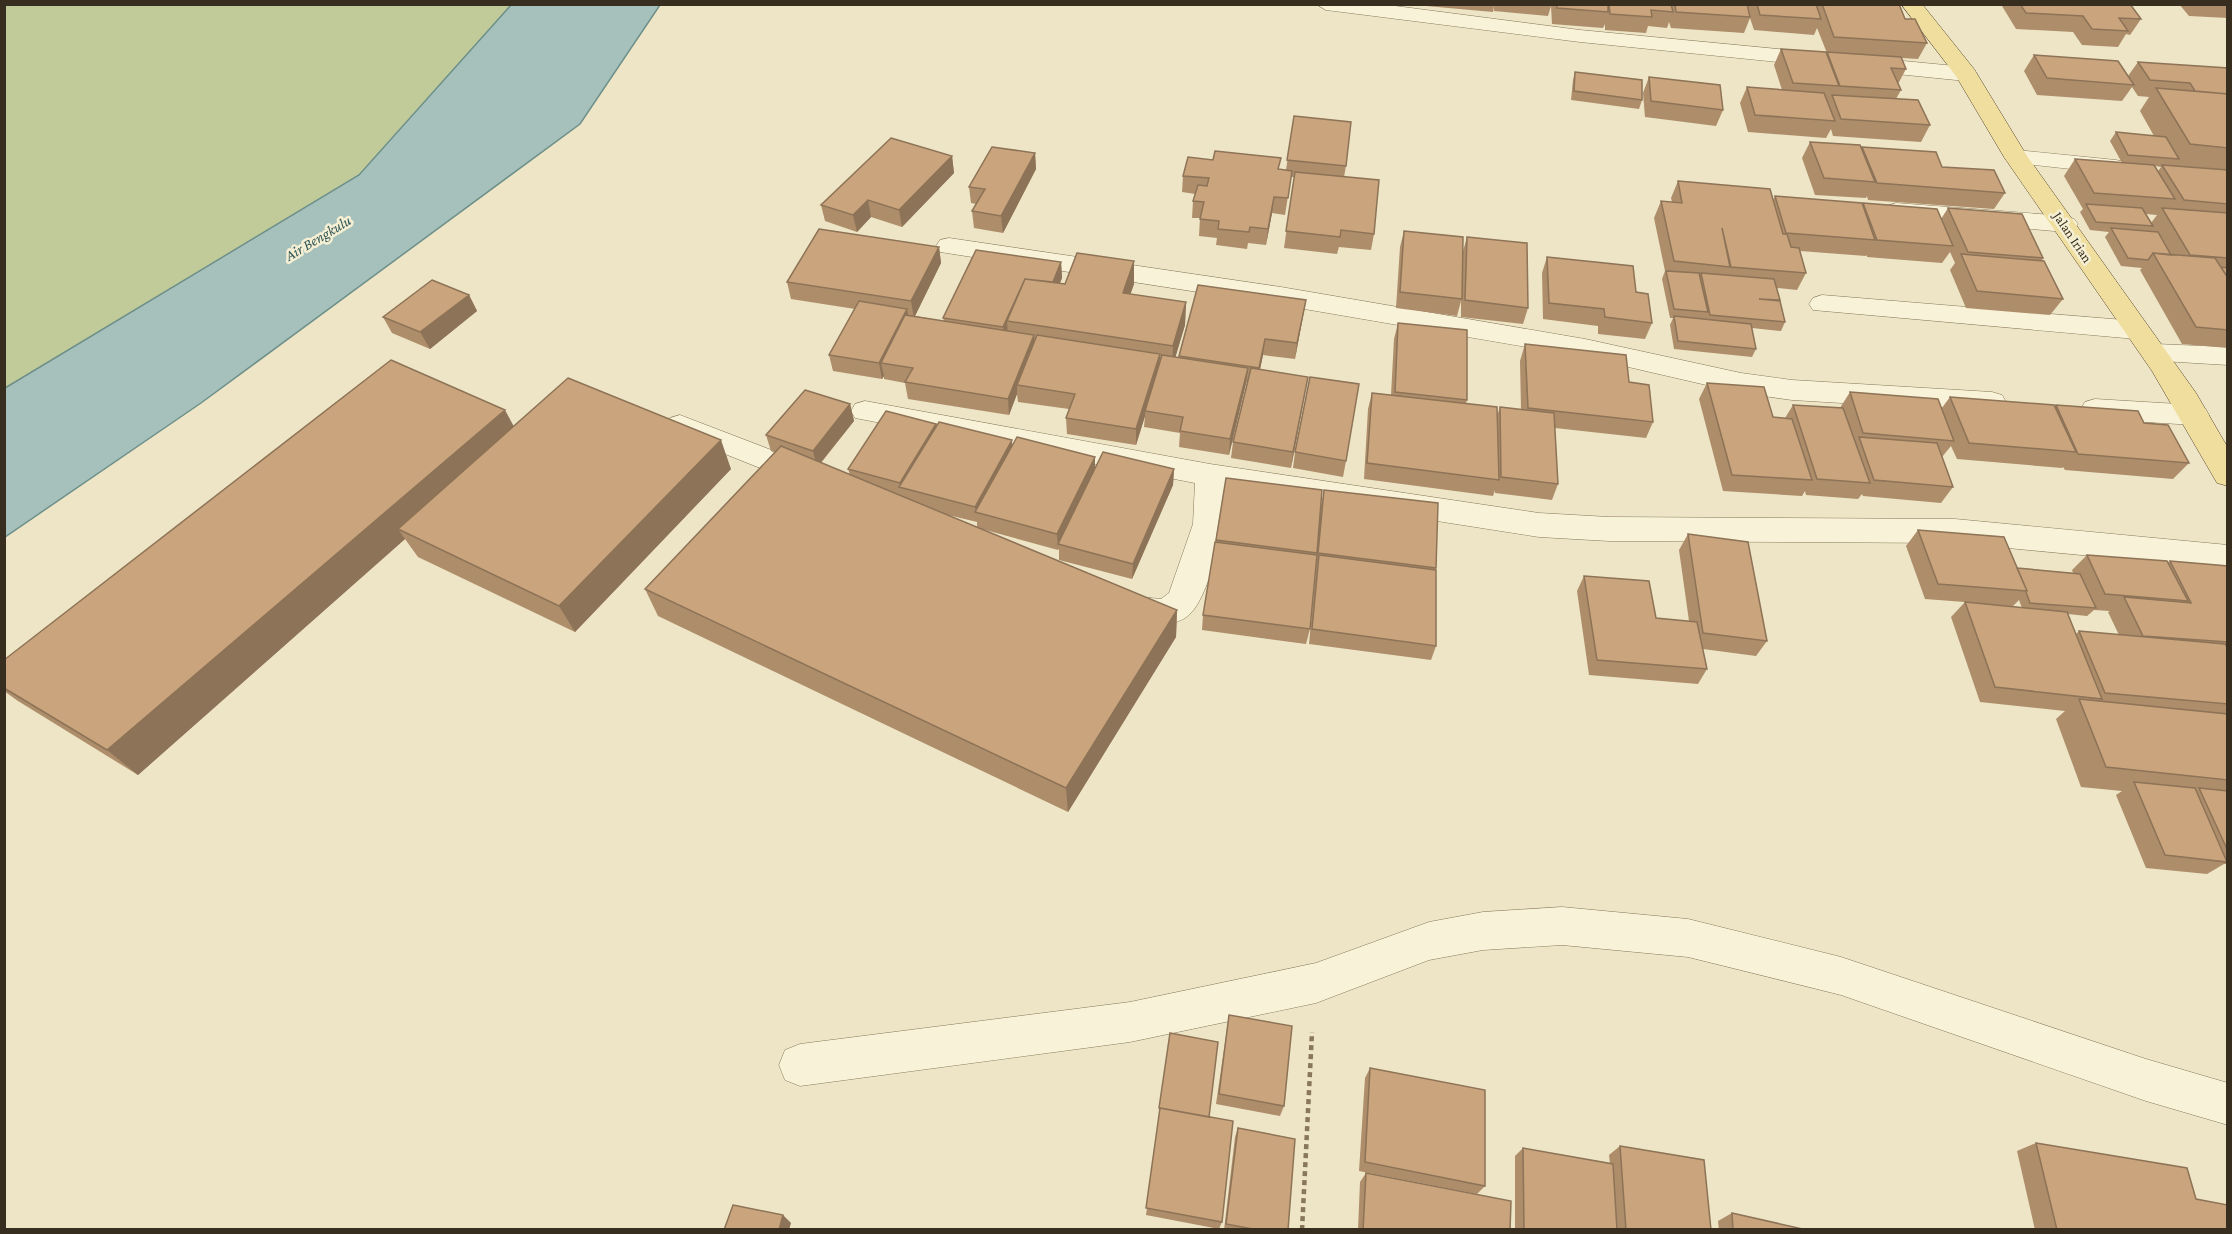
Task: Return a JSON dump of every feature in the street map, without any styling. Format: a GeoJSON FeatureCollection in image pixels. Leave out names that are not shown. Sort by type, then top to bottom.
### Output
{"type":"FeatureCollection","features":[{"type":"Feature","properties":{"kind":"main road","name":"Jalan Irian"},"geometry":{"type":"LineString","coordinates":[[1911,4],[1966,74],[2016,158],[2065,224],[2136,330],[2155,353],[2195,415],[2228,475]]}},
{"type":"Feature","properties":{"kind":"street"},"geometry":{"type":"LineString","coordinates":[[1326,4],[1580,36],[1966,74]]}},
{"type":"Feature","properties":{"kind":"street"},"geometry":{"type":"LineString","coordinates":[[2016,158],[2140,169]]}},
{"type":"Feature","properties":{"kind":"street"},"geometry":{"type":"LineString","coordinates":[[1874,209],[2065,224]]}},
{"type":"Feature","properties":{"kind":"street"},"geometry":{"type":"LineString","coordinates":[[949,246],[1281,296],[1585,348],[1741,383],[1792,390],[2017,404]]}},
{"type":"Feature","properties":{"kind":"street"},"geometry":{"type":"LineString","coordinates":[[1822,304],[2136,330]]}},
{"type":"Feature","properties":{"kind":"street"},"geometry":{"type":"LineString","coordinates":[[2155,353],[2228,356]]}},
{"type":"Feature","properties":{"kind":"street"},"geometry":{"type":"LineString","coordinates":[[2065,407],[2195,415]]}},
{"type":"Feature","properties":{"kind":"street"},"geometry":{"type":"LineString","coordinates":[[865,411],[1210,475],[1539,525],[1609,529],[1955,531],[2228,557]]}},
{"type":"Feature","properties":{"kind":"street"},"geometry":{"type":"LineString","coordinates":[[648,412],[841,490]]}},
{"type":"Feature","properties":{"kind":"street"},"geometry":{"type":"LineString","coordinates":[[1102,599],[1139,612],[1165,612],[1179,605],[1191,579],[1210,519],[1210,475]]}},
{"type":"Feature","properties":{"kind":"street"},"geometry":{"type":"LineString","coordinates":[[800,1065],[1130,1022],[1316,983],[1429,941],[1483,931],[1562,926],[1688,938],[1841,976],[2146,1080],[2228,1104]]}},
{"type":"Feature","properties":{"kind":"path"},"geometry":{"type":"LineString","coordinates":[[1302,1230],[1307,1096],[1316,983]]}},
{"type":"Feature","properties":{"kind":"green space"},"geometry":{"type":"Polygon","coordinates":[[[5,5],[534,5],[457,113],[5,409],[5,5]]]}},
{"type":"Feature","properties":{"kind":"water","name":"Air Bengkulu"},"geometry":{"type":"Polygon","coordinates":[[[512,4],[660,5],[580,124],[201,403],[5,537],[5,388],[359,175],[512,4]]]}},
{"type":"Feature","properties":{"kind":"building"},"geometry":{"type":"Polygon","coordinates":[[[1557,4],[1608,4],[1608,12],[1557,8],[1557,4]]]}},
{"type":"Feature","properties":{"kind":"building"},"geometry":{"type":"Polygon","coordinates":[[[1609,4],[1671,4],[1673,12],[1651,10],[1652,17],[1610,14],[1609,4]]]}},
{"type":"Feature","properties":{"kind":"building"},"geometry":{"type":"Polygon","coordinates":[[[1675,4],[1747,4],[1750,17],[1676,12],[1675,4]]]}},
{"type":"Feature","properties":{"kind":"building"},"geometry":{"type":"Polygon","coordinates":[[[1757,4],[1816,4],[1821,19],[1760,15],[1757,4]]]}},
{"type":"Feature","properties":{"kind":"building"},"geometry":{"type":"Polygon","coordinates":[[[1822,4],[1899,4],[1905,19],[1915,19],[1927,43],[1834,37],[1822,4]]]}},
{"type":"Feature","properties":{"kind":"building"},"geometry":{"type":"Polygon","coordinates":[[[2020,4],[2130,4],[2141,19],[2119,18],[2128,31],[2092,29],[2083,16],[2026,13],[2020,4]]]}},
{"type":"Feature","properties":{"kind":"building"},"geometry":{"type":"Polygon","coordinates":[[[1781,49],[1826,52],[1839,86],[1793,83],[1781,49]]]}},
{"type":"Feature","properties":{"kind":"building"},"geometry":{"type":"Polygon","coordinates":[[[1827,52],[1901,57],[1906,69],[1891,68],[1901,90],[1840,86],[1827,52]]]}},
{"type":"Feature","properties":{"kind":"building"},"geometry":{"type":"Polygon","coordinates":[[[2034,55],[2118,61],[2134,85],[2047,78],[2034,55]]]}},
{"type":"Feature","properties":{"kind":"building"},"geometry":{"type":"Polygon","coordinates":[[[2138,62],[2228,68],[2228,94],[2195,91],[2190,83],[2150,80],[2138,62]]]}},
{"type":"Feature","properties":{"kind":"building"},"geometry":{"type":"Polygon","coordinates":[[[1575,72],[1642,80],[1642,100],[1574,91],[1575,72]]]}},
{"type":"Feature","properties":{"kind":"building"},"geometry":{"type":"Polygon","coordinates":[[[1649,77],[1720,85],[1723,110],[1651,101],[1649,77]]]}},
{"type":"Feature","properties":{"kind":"building"},"geometry":{"type":"Polygon","coordinates":[[[1747,87],[1824,93],[1835,121],[1755,115],[1747,87]]]}},
{"type":"Feature","properties":{"kind":"building"},"geometry":{"type":"Polygon","coordinates":[[[2156,88],[2228,94],[2228,148],[2190,144],[2156,88]]]}},
{"type":"Feature","properties":{"kind":"building"},"geometry":{"type":"Polygon","coordinates":[[[1832,95],[1918,100],[1930,125],[1841,119],[1832,95]]]}},
{"type":"Feature","properties":{"kind":"building"},"geometry":{"type":"Polygon","coordinates":[[[1294,116],[1351,122],[1346,166],[1287,160],[1294,116]]]}},
{"type":"Feature","properties":{"kind":"building"},"geometry":{"type":"Polygon","coordinates":[[[2116,132],[2166,137],[2179,159],[2128,155],[2116,132]]]}},
{"type":"Feature","properties":{"kind":"building"},"geometry":{"type":"Polygon","coordinates":[[[891,138],[952,156],[899,210],[868,200],[853,215],[821,205],[891,138]]]}},
{"type":"Feature","properties":{"kind":"building"},"geometry":{"type":"Polygon","coordinates":[[[1810,142],[1860,145],[1875,182],[1824,178],[1810,142]]]}},
{"type":"Feature","properties":{"kind":"building"},"geometry":{"type":"Polygon","coordinates":[[[992,147],[1035,153],[1001,216],[972,211],[985,189],[969,187],[992,147]]]}},
{"type":"Feature","properties":{"kind":"building"},"geometry":{"type":"Polygon","coordinates":[[[1862,147],[1936,152],[1942,167],[1994,170],[2005,193],[1877,183],[1862,147]]]}},
{"type":"Feature","properties":{"kind":"building"},"geometry":{"type":"Polygon","coordinates":[[[1215,151],[1281,158],[1278,169],[1292,171],[1288,198],[1274,197],[1268,229],[1250,227],[1249,232],[1218,229],[1219,221],[1200,219],[1204,202],[1193,201],[1198,185],[1207,186],[1209,178],[1183,176],[1188,157],[1213,160],[1215,151]]]}},
{"type":"Feature","properties":{"kind":"building"},"geometry":{"type":"Polygon","coordinates":[[[2075,159],[2154,165],[2175,199],[2094,193],[2075,159]]]}},
{"type":"Feature","properties":{"kind":"building"},"geometry":{"type":"Polygon","coordinates":[[[2162,165],[2228,170],[2228,204],[2184,200],[2162,165]]]}},
{"type":"Feature","properties":{"kind":"building"},"geometry":{"type":"Polygon","coordinates":[[[1295,172],[1379,180],[1374,234],[1341,230],[1340,237],[1286,231],[1295,172]]]}},
{"type":"Feature","properties":{"kind":"building"},"geometry":{"type":"Polygon","coordinates":[[[1678,181],[1770,189],[1783,234],[1787,234],[1791,247],[1799,248],[1806,273],[1731,267],[1722,228],[1730,267],[1674,261],[1661,201],[1682,203],[1678,181]]]}},
{"type":"Feature","properties":{"kind":"building"},"geometry":{"type":"Polygon","coordinates":[[[1775,196],[1862,203],[1875,240],[1786,233],[1775,196]]]}},
{"type":"Feature","properties":{"kind":"building"},"geometry":{"type":"Polygon","coordinates":[[[1863,203],[1937,209],[1953,246],[1877,240],[1863,203]]]}},
{"type":"Feature","properties":{"kind":"building"},"geometry":{"type":"Polygon","coordinates":[[[2086,204],[2142,208],[2153,226],[2096,222],[2086,204]]]}},
{"type":"Feature","properties":{"kind":"building"},"geometry":{"type":"Polygon","coordinates":[[[1948,208],[2022,214],[2043,258],[1968,252],[1948,208]]]}},
{"type":"Feature","properties":{"kind":"building"},"geometry":{"type":"Polygon","coordinates":[[[2162,208],[2228,213],[2228,258],[2190,255],[2162,208]]]}},
{"type":"Feature","properties":{"kind":"building"},"geometry":{"type":"Polygon","coordinates":[[[2111,228],[2158,232],[2171,255],[2153,253],[2148,260],[2128,258],[2111,228]]]}},
{"type":"Feature","properties":{"kind":"building"},"geometry":{"type":"Polygon","coordinates":[[[819,229],[939,247],[911,301],[787,282],[819,229]]]}},
{"type":"Feature","properties":{"kind":"building"},"geometry":{"type":"Polygon","coordinates":[[[1404,231],[1463,237],[1462,299],[1400,292],[1404,231]]]}},
{"type":"Feature","properties":{"kind":"building"},"geometry":{"type":"Polygon","coordinates":[[[1467,237],[1527,243],[1528,308],[1465,300],[1467,237]]]}},
{"type":"Feature","properties":{"kind":"building"},"geometry":{"type":"Polygon","coordinates":[[[976,250],[1061,262],[1053,282],[1025,279],[1003,327],[943,318],[976,250]]]}},
{"type":"Feature","properties":{"kind":"building"},"geometry":{"type":"Polygon","coordinates":[[[1077,253],[1134,261],[1123,293],[1186,302],[1173,346],[1007,321],[1025,279],[1065,284],[1077,253]]]}},
{"type":"Feature","properties":{"kind":"building"},"geometry":{"type":"Polygon","coordinates":[[[2153,253],[2215,258],[2228,278],[2228,330],[2196,327],[2153,253]]]}},
{"type":"Feature","properties":{"kind":"building"},"geometry":{"type":"Polygon","coordinates":[[[1961,254],[2044,261],[2063,299],[1977,291],[1961,254]]]}},
{"type":"Feature","properties":{"kind":"building"},"geometry":{"type":"Polygon","coordinates":[[[1547,257],[1633,266],[1636,292],[1648,294],[1652,323],[1605,317],[1604,309],[1549,303],[1547,257]]]}},
{"type":"Feature","properties":{"kind":"building"},"geometry":{"type":"Polygon","coordinates":[[[2221,267],[2228,268],[2228,278],[2221,267]]]}},
{"type":"Feature","properties":{"kind":"building"},"geometry":{"type":"Polygon","coordinates":[[[1666,271],[1699,273],[1708,312],[1674,309],[1666,271]]]}},
{"type":"Feature","properties":{"kind":"building"},"geometry":{"type":"Polygon","coordinates":[[[1701,273],[1774,279],[1780,300],[1759,299],[1780,301],[1785,322],[1710,315],[1701,273]]]}},
{"type":"Feature","properties":{"kind":"building"},"geometry":{"type":"Polygon","coordinates":[[[432,280],[469,295],[420,332],[383,317],[432,280]]]}},
{"type":"Feature","properties":{"kind":"building"},"geometry":{"type":"Polygon","coordinates":[[[1198,285],[1306,300],[1297,343],[1265,339],[1259,368],[1179,356],[1198,285]]]}},
{"type":"Feature","properties":{"kind":"building"},"geometry":{"type":"Polygon","coordinates":[[[859,301],[907,309],[879,363],[829,355],[859,301]]]}},
{"type":"Feature","properties":{"kind":"building"},"geometry":{"type":"Polygon","coordinates":[[[905,315],[1034,335],[1008,399],[905,382],[913,368],[881,363],[905,315]]]}},
{"type":"Feature","properties":{"kind":"building"},"geometry":{"type":"Polygon","coordinates":[[[1674,316],[1751,324],[1756,349],[1678,341],[1674,316]]]}},
{"type":"Feature","properties":{"kind":"building"},"geometry":{"type":"Polygon","coordinates":[[[1398,323],[1467,330],[1467,400],[1395,392],[1398,323]]]}},
{"type":"Feature","properties":{"kind":"building"},"geometry":{"type":"Polygon","coordinates":[[[1037,335],[1160,354],[1136,429],[1066,418],[1075,394],[1017,385],[1037,335]]]}},
{"type":"Feature","properties":{"kind":"building"},"geometry":{"type":"Polygon","coordinates":[[[1525,344],[1626,355],[1629,382],[1649,385],[1653,422],[1528,408],[1525,344]]]}},
{"type":"Feature","properties":{"kind":"building"},"geometry":{"type":"Polygon","coordinates":[[[1162,355],[1248,368],[1230,439],[1180,431],[1183,417],[1145,411],[1162,355]]]}},
{"type":"Feature","properties":{"kind":"building"},"geometry":{"type":"Polygon","coordinates":[[[391,360],[505,410],[107,750],[4,688],[4,660],[391,360]]]}},
{"type":"Feature","properties":{"kind":"building"},"geometry":{"type":"Polygon","coordinates":[[[1251,368],[1308,377],[1293,452],[1233,442],[1251,368]]]}},
{"type":"Feature","properties":{"kind":"building"},"geometry":{"type":"Polygon","coordinates":[[[1310,377],[1359,384],[1346,461],[1295,452],[1310,377]]]}},
{"type":"Feature","properties":{"kind":"building"},"geometry":{"type":"Polygon","coordinates":[[[568,378],[721,440],[559,606],[398,529],[568,378]]]}},
{"type":"Feature","properties":{"kind":"building"},"geometry":{"type":"Polygon","coordinates":[[[1707,383],[1764,387],[1773,417],[1792,419],[1812,480],[1732,475],[1707,383]]]}},
{"type":"Feature","properties":{"kind":"building"},"geometry":{"type":"Polygon","coordinates":[[[805,390],[850,404],[813,451],[766,435],[805,390]]]}},
{"type":"Feature","properties":{"kind":"building"},"geometry":{"type":"Polygon","coordinates":[[[1850,392],[1938,399],[1954,441],[1863,433],[1850,392]]]}},
{"type":"Feature","properties":{"kind":"building"},"geometry":{"type":"Polygon","coordinates":[[[1372,393],[1497,407],[1499,480],[1367,463],[1372,393]]]}},
{"type":"Feature","properties":{"kind":"building"},"geometry":{"type":"Polygon","coordinates":[[[1950,397],[2054,405],[2076,452],[1969,443],[1950,397]]]}},
{"type":"Feature","properties":{"kind":"building"},"geometry":{"type":"Polygon","coordinates":[[[1793,405],[1843,408],[1870,483],[1817,479],[1793,405]]]}},
{"type":"Feature","properties":{"kind":"building"},"geometry":{"type":"Polygon","coordinates":[[[2056,405],[2138,411],[2144,423],[2168,425],[2189,463],[2078,454],[2056,405]]]}},
{"type":"Feature","properties":{"kind":"building"},"geometry":{"type":"Polygon","coordinates":[[[1500,407],[1554,413],[1558,484],[1501,477],[1500,407]]]}},
{"type":"Feature","properties":{"kind":"building"},"geometry":{"type":"Polygon","coordinates":[[[886,411],[936,424],[900,483],[848,469],[886,411]]]}},
{"type":"Feature","properties":{"kind":"building"},"geometry":{"type":"Polygon","coordinates":[[[939,422],[1012,440],[975,507],[899,487],[939,422]]]}},
{"type":"Feature","properties":{"kind":"building"},"geometry":{"type":"Polygon","coordinates":[[[1017,437],[1095,457],[1057,534],[975,512],[1017,437]]]}},
{"type":"Feature","properties":{"kind":"building"},"geometry":{"type":"Polygon","coordinates":[[[1859,437],[1937,443],[1953,487],[1874,480],[1859,437]]]}},
{"type":"Feature","properties":{"kind":"building"},"geometry":{"type":"Polygon","coordinates":[[[781,446],[1177,610],[1066,788],[645,589],[781,446]]]}},
{"type":"Feature","properties":{"kind":"building"},"geometry":{"type":"Polygon","coordinates":[[[1103,452],[1174,469],[1133,564],[1058,544],[1103,452]]]}},
{"type":"Feature","properties":{"kind":"building"},"geometry":{"type":"Polygon","coordinates":[[[1226,478],[1322,490],[1317,553],[1216,540],[1226,478]]]}},
{"type":"Feature","properties":{"kind":"building"},"geometry":{"type":"Polygon","coordinates":[[[1324,490],[1438,503],[1436,568],[1318,553],[1324,490]]]}},
{"type":"Feature","properties":{"kind":"building"},"geometry":{"type":"Polygon","coordinates":[[[1918,530],[2004,537],[2027,591],[1938,584],[1918,530]]]}},
{"type":"Feature","properties":{"kind":"building"},"geometry":{"type":"Polygon","coordinates":[[[1688,534],[1748,542],[1767,641],[1703,633],[1688,534]]]}},
{"type":"Feature","properties":{"kind":"building"},"geometry":{"type":"Polygon","coordinates":[[[1215,542],[1317,555],[1310,629],[1203,615],[1215,542]]]}},
{"type":"Feature","properties":{"kind":"building"},"geometry":{"type":"Polygon","coordinates":[[[1319,555],[1436,570],[1436,646],[1312,629],[1319,555]]]}},
{"type":"Feature","properties":{"kind":"building"},"geometry":{"type":"Polygon","coordinates":[[[2087,555],[2167,561],[2188,601],[2105,594],[2087,555]]]}},
{"type":"Feature","properties":{"kind":"building"},"geometry":{"type":"Polygon","coordinates":[[[2170,561],[2228,566],[2228,642],[2143,636],[2124,597],[2191,603],[2170,561]]]}},
{"type":"Feature","properties":{"kind":"building"},"geometry":{"type":"Polygon","coordinates":[[[2017,568],[2080,574],[2096,608],[2030,603],[2017,568]]]}},
{"type":"Feature","properties":{"kind":"building"},"geometry":{"type":"Polygon","coordinates":[[[1584,576],[1649,581],[1656,618],[1697,622],[1707,669],[1597,660],[1584,576]]]}},
{"type":"Feature","properties":{"kind":"building"},"geometry":{"type":"Polygon","coordinates":[[[1965,602],[2067,612],[2102,699],[1995,687],[1965,602]]]}},
{"type":"Feature","properties":{"kind":"building"},"geometry":{"type":"Polygon","coordinates":[[[2079,631],[2225,644],[2228,648],[2228,704],[2105,693],[2079,631]]]}},
{"type":"Feature","properties":{"kind":"building"},"geometry":{"type":"Polygon","coordinates":[[[2079,699],[2228,714],[2228,780],[2106,767],[2079,699]]]}},
{"type":"Feature","properties":{"kind":"building"},"geometry":{"type":"Polygon","coordinates":[[[2134,782],[2195,788],[2227,862],[2165,855],[2134,782]]]}},
{"type":"Feature","properties":{"kind":"building"},"geometry":{"type":"Polygon","coordinates":[[[2199,788],[2228,791],[2228,849],[2227,849],[2199,788]]]}},
{"type":"Feature","properties":{"kind":"building"},"geometry":{"type":"Polygon","coordinates":[[[1229,1015],[1292,1026],[1284,1106],[1219,1094],[1229,1015]]]}},
{"type":"Feature","properties":{"kind":"building"},"geometry":{"type":"Polygon","coordinates":[[[1170,1033],[1218,1042],[1209,1117],[1159,1108],[1170,1033]]]}},
{"type":"Feature","properties":{"kind":"building"},"geometry":{"type":"Polygon","coordinates":[[[1370,1068],[1485,1090],[1485,1186],[1365,1162],[1370,1068]]]}},
{"type":"Feature","properties":{"kind":"building"},"geometry":{"type":"Polygon","coordinates":[[[1160,1108],[1233,1121],[1222,1222],[1146,1208],[1160,1108]]]}},
{"type":"Feature","properties":{"kind":"building"},"geometry":{"type":"Polygon","coordinates":[[[1238,1128],[1295,1139],[1288,1230],[1258,1230],[1226,1224],[1238,1128]]]}},
{"type":"Feature","properties":{"kind":"building"},"geometry":{"type":"Polygon","coordinates":[[[2036,1143],[2187,1168],[2196,1199],[2228,1205],[2228,1230],[2057,1230],[2036,1143]]]}},
{"type":"Feature","properties":{"kind":"building"},"geometry":{"type":"Polygon","coordinates":[[[1620,1146],[1704,1160],[1711,1230],[1626,1230],[1620,1146]]]}},
{"type":"Feature","properties":{"kind":"building"},"geometry":{"type":"Polygon","coordinates":[[[1523,1148],[1613,1164],[1617,1230],[1524,1230],[1523,1148]]]}},
{"type":"Feature","properties":{"kind":"building"},"geometry":{"type":"Polygon","coordinates":[[[1366,1173],[1511,1201],[1510,1230],[1363,1230],[1366,1173]]]}},
{"type":"Feature","properties":{"kind":"building"},"geometry":{"type":"Polygon","coordinates":[[[733,1205],[783,1215],[779,1230],[724,1230],[733,1205]]]}},
{"type":"Feature","properties":{"kind":"building"},"geometry":{"type":"Polygon","coordinates":[[[1732,1213],[1807,1230],[1733,1230],[1732,1213]]]}}]}
